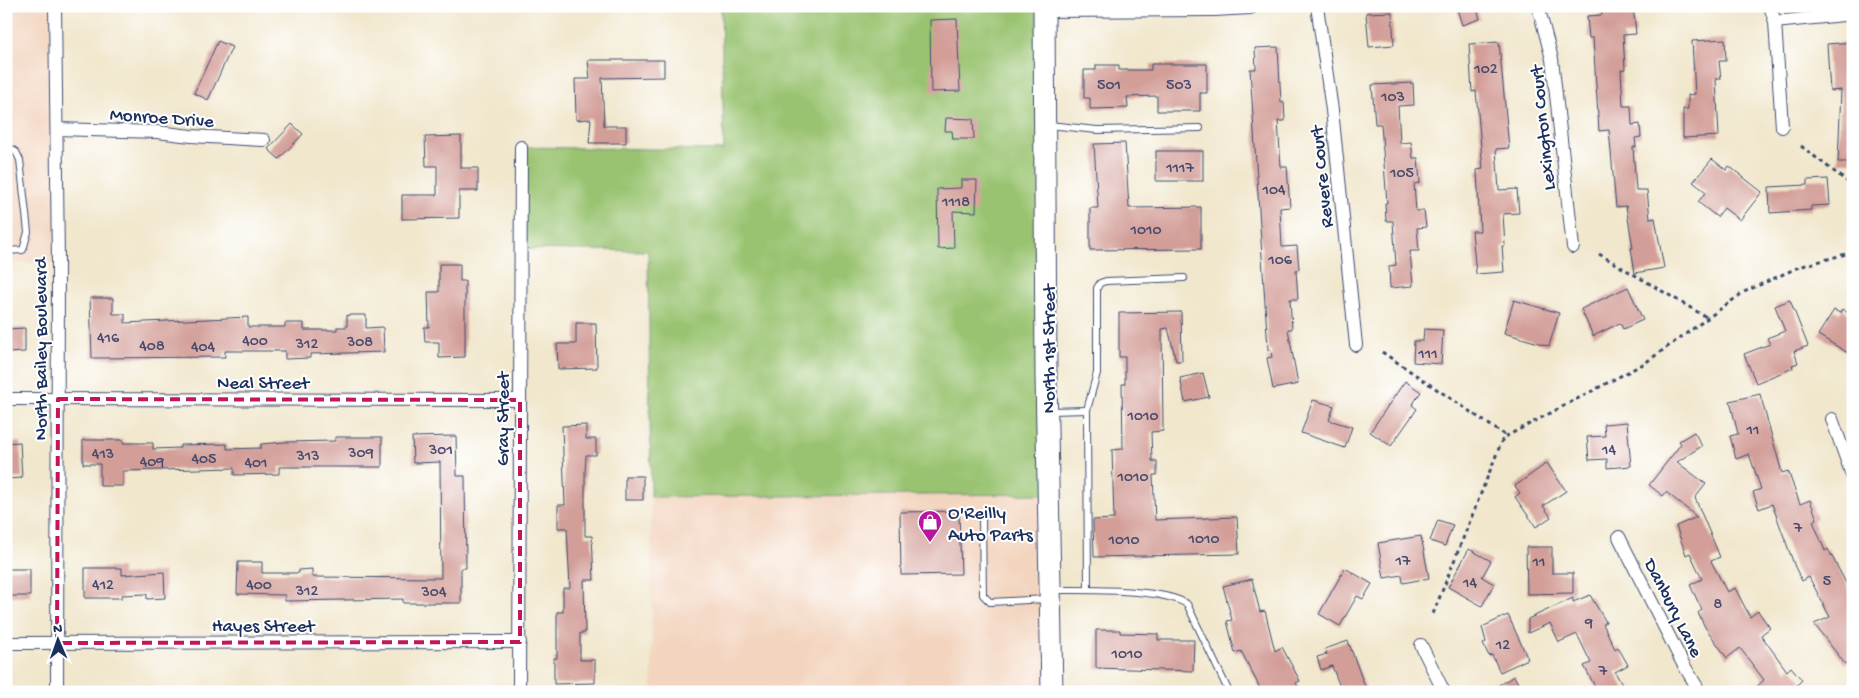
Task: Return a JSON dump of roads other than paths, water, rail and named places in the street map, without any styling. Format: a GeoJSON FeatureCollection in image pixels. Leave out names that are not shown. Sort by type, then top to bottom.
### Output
{"type":"FeatureCollection","features":[{"type":"Feature","properties":{"kind":"main road","name":"North 1st Street"},"geometry":{"type":"LineString","coordinates":[[1044,8],[1047,412],[1052,692]]}},
{"type":"Feature","properties":{"kind":"street","name":"North Bailey Boulevard"},"geometry":{"type":"LineString","coordinates":[[55,6],[58,399],[57,692]]}},
{"type":"Feature","properties":{"kind":"street"},"geometry":{"type":"LineString","coordinates":[[1044,8],[1214,8],[1250,6]]}},
{"type":"Feature","properties":{"kind":"street","name":"Revere Court"},"geometry":{"type":"LineString","coordinates":[[1317,6],[1332,110],[1356,346]]}},
{"type":"Feature","properties":{"kind":"street","name":"Lexington Court"},"geometry":{"type":"LineString","coordinates":[[1538,6],[1548,36],[1552,59],[1573,248]]}},
{"type":"Feature","properties":{"kind":"street"},"geometry":{"type":"LineString","coordinates":[[1770,6],[1775,22],[1782,127]]}},
{"type":"Feature","properties":{"kind":"street"},"geometry":{"type":"LineString","coordinates":[[1775,22],[1853,14]]}},
{"type":"Feature","properties":{"kind":"street","name":"Monroe Drive"},"geometry":{"type":"LineString","coordinates":[[57,129],[157,132],[264,140]]}},
{"type":"Feature","properties":{"kind":"street","name":"Gray Street"},"geometry":{"type":"LineString","coordinates":[[519,692],[521,147]]}},
{"type":"Feature","properties":{"kind":"street","name":"Neal Street"},"geometry":{"type":"LineString","coordinates":[[6,399],[520,400]]}},
{"type":"Feature","properties":{"kind":"street"},"geometry":{"type":"LineString","coordinates":[[1832,419],[1853,478]]}},
{"type":"Feature","properties":{"kind":"street","name":"Danbury Lane"},"geometry":{"type":"LineString","coordinates":[[1619,537],[1682,662],[1700,692]]}},
{"type":"Feature","properties":{"kind":"street","name":"Hayes Street"},"geometry":{"type":"LineString","coordinates":[[6,643],[520,642]]}},
{"type":"Feature","properties":{"kind":"street"},"geometry":{"type":"LineString","coordinates":[[1420,645],[1444,692]]}},
{"type":"Feature","properties":{"kind":"lane"},"geometry":{"type":"LineString","coordinates":[[1045,124],[1096,130],[1200,128]]}},
{"type":"Feature","properties":{"kind":"lane"},"geometry":{"type":"LineString","coordinates":[[6,146],[16,152],[20,160],[28,232],[23,250],[6,251]]}},
{"type":"Feature","properties":{"kind":"lane"},"geometry":{"type":"LineString","coordinates":[[1088,590],[1087,410],[1097,373],[1097,288],[1100,283],[1106,281],[1184,278]]}},
{"type":"Feature","properties":{"kind":"lane"},"geometry":{"type":"LineString","coordinates":[[1047,412],[1087,410]]}},
{"type":"Feature","properties":{"kind":"lane"},"geometry":{"type":"LineString","coordinates":[[982,516],[983,595],[990,602],[1088,590],[1158,594],[1177,598],[1187,604],[1229,692]]}},
{"type":"Feature","properties":{"kind":"lane"},"geometry":{"type":"LineString","coordinates":[[960,692],[1005,692]]}},
{"type":"Feature","properties":{"kind":"place","name":"O'Reilly Auto Parts"},"geometry":{"type":"Point","coordinates":[930,543]}}]}
